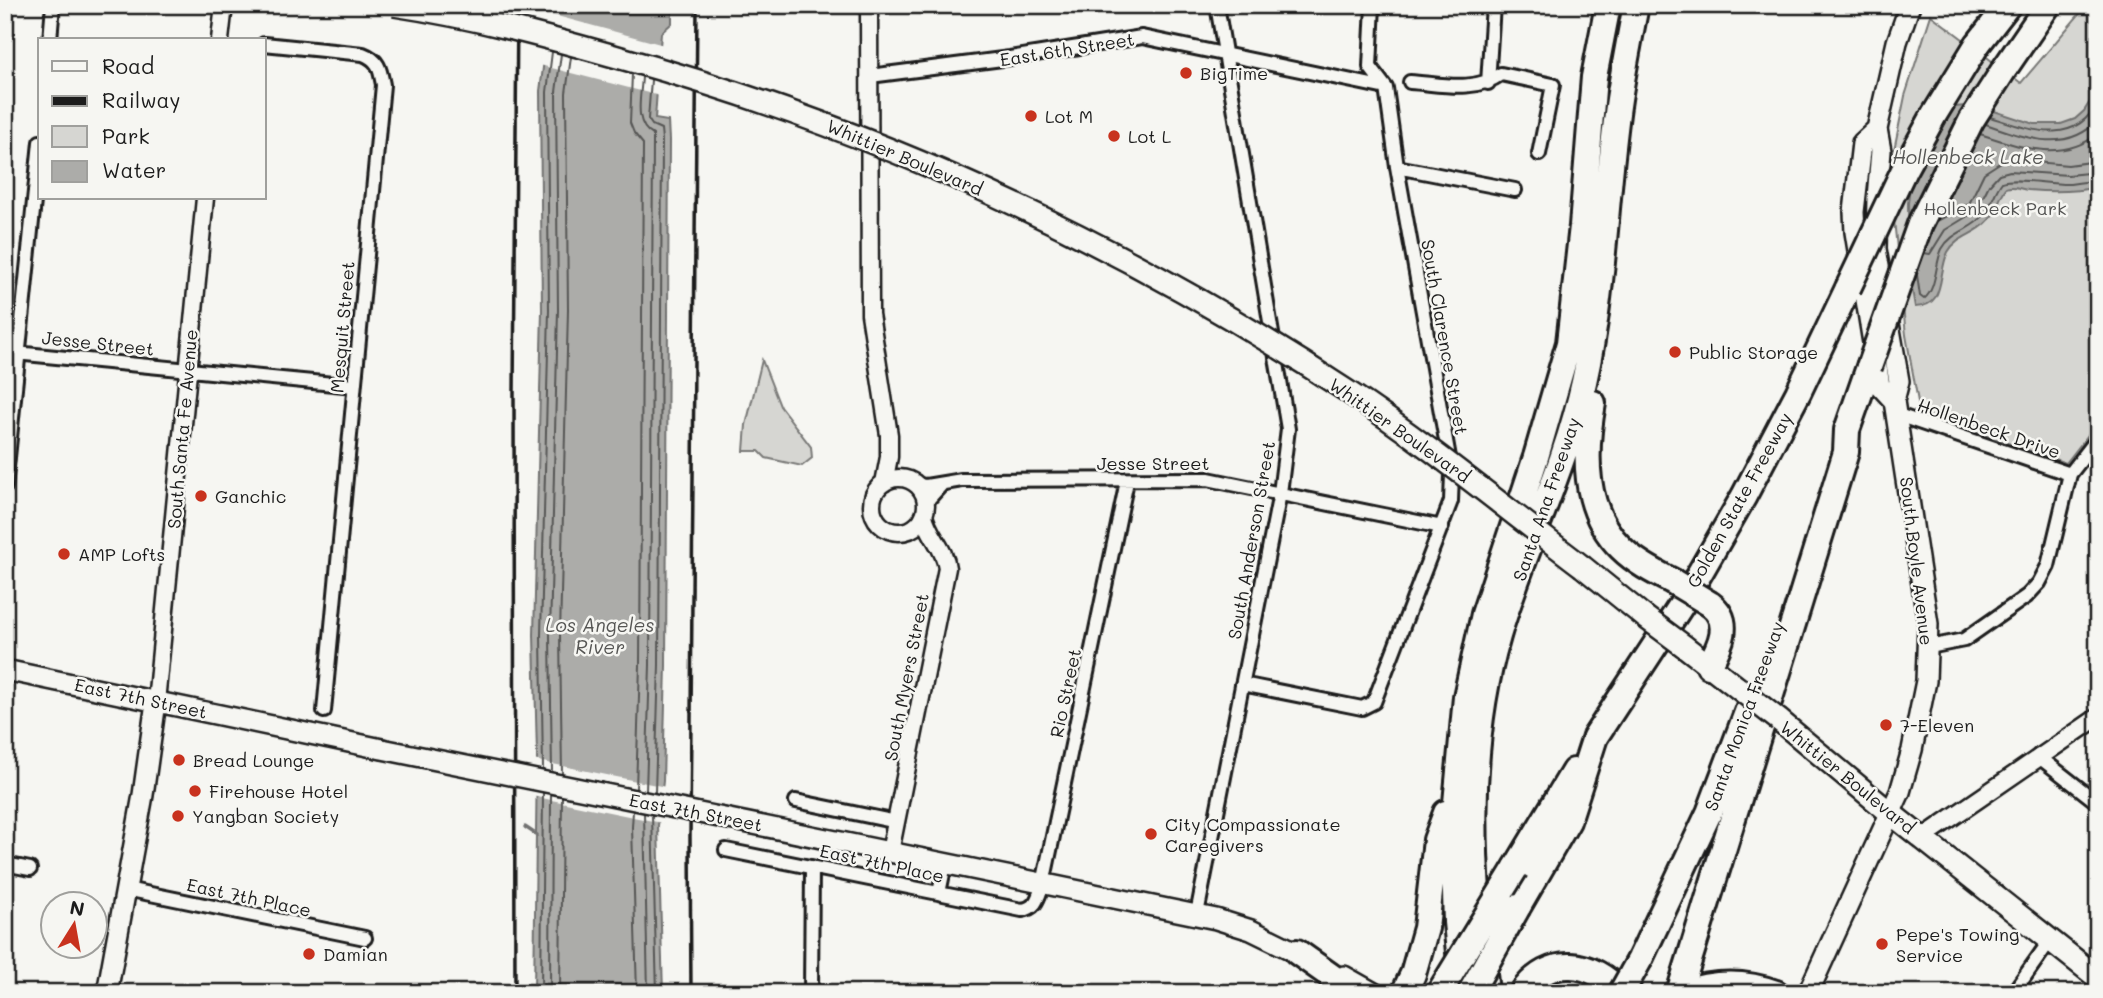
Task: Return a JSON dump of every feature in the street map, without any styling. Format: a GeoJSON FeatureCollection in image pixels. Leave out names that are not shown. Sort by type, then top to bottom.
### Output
{"type":"FeatureCollection","features":[{"type":"Feature","properties":{"kind":"highway","name":"Santa Ana Freeway"},"geometry":{"type":"LineString","coordinates":[[1463,993],[1456,922],[1453,845],[1466,696],[1484,614],[1536,457],[1569,343],[1594,77],[1608,5]]}},
{"type":"Feature","properties":{"kind":"highway","name":"Santa Ana Freeway"},"geometry":{"type":"LineString","coordinates":[[1486,993],[1473,844],[1482,710],[1498,636],[1569,438],[1584,383],[1596,320],[1619,99],[1636,5]]}},
{"type":"Feature","properties":{"kind":"highway","name":"Golden State Freeway"},"geometry":{"type":"LineString","coordinates":[[1470,993],[1568,821],[1595,737],[1682,604],[1744,496],[1798,393],[1910,159],[1977,46],[2008,5]]}},
{"type":"Feature","properties":{"kind":"highway"},"geometry":{"type":"LineString","coordinates":[[1680,993],[1846,452],[1847,430],[1920,224],[1971,121],[2048,5]]}},
{"type":"Feature","properties":{"kind":"highway"},"geometry":{"type":"LineString","coordinates":[[1596,320],[1602,351],[1587,438],[1586,465],[1590,488],[1599,514],[1614,540],[1634,559],[1710,604],[1722,617],[1723,633],[1709,666]]}},
{"type":"Feature","properties":{"kind":"highway","name":"Santa Monica Freeway"},"geometry":{"type":"LineString","coordinates":[[1621,993],[1709,814],[1768,658],[1836,450],[1847,430]]}},
{"type":"Feature","properties":{"kind":"highway"},"geometry":{"type":"LineString","coordinates":[[1439,993],[1595,737]]}},
{"type":"Feature","properties":{"kind":"highway"},"geometry":{"type":"LineString","coordinates":[[1404,993],[1413,974],[1426,928],[1436,840],[1458,783]]}},
{"type":"Feature","properties":{"kind":"highway"},"geometry":{"type":"LineString","coordinates":[[1297,952],[1355,993]]}},
{"type":"Feature","properties":{"kind":"highway"},"geometry":{"type":"LineString","coordinates":[[1522,993],[1529,983],[1541,974],[1568,966],[1593,970],[1605,977],[1621,993]]}},
{"type":"Feature","properties":{"kind":"highway"},"geometry":{"type":"LineString","coordinates":[[1680,993],[1710,984],[1755,987],[1776,993]]}},
{"type":"Feature","properties":{"kind":"main road","name":"Whittier Boulevard"},"geometry":{"type":"LineString","coordinates":[[394,5],[498,25],[602,52],[747,95],[908,156],[1011,202],[1178,288],[1298,359],[1427,446],[1780,720],[1889,812],[2098,978]]}},
{"type":"Feature","properties":{"kind":"main road","name":"South Boyle Avenue"},"geometry":{"type":"LineString","coordinates":[[1808,993],[1900,792],[1912,750],[1926,681],[1928,624],[1896,408],[1880,386],[1854,212],[1862,143],[1877,129],[1897,41],[1910,5]]}},
{"type":"Feature","properties":{"kind":"main road","name":"East 7th Street"},"geometry":{"type":"LineString","coordinates":[[5,670],[1197,914],[1251,930],[1374,993]]}},
{"type":"Feature","properties":{"kind":"main road","name":"South Santa Fe Avenue"},"geometry":{"type":"LineString","coordinates":[[107,993],[147,771],[156,702]]}},
{"type":"Feature","properties":{"kind":"street"},"geometry":{"type":"LineString","coordinates":[[50,38],[53,5]]}},
{"type":"Feature","properties":{"kind":"street"},"geometry":{"type":"LineString","coordinates":[[224,5],[224,38]]}},
{"type":"Feature","properties":{"kind":"street"},"geometry":{"type":"LineString","coordinates":[[869,5],[870,314],[890,457],[884,483],[874,497],[874,514],[885,528],[894,531],[908,530],[918,524],[925,508],[943,483]]}},
{"type":"Feature","properties":{"kind":"street","name":"South Anderson Street"},"geometry":{"type":"LineString","coordinates":[[1197,914],[1280,493],[1288,429],[1217,5]]}},
{"type":"Feature","properties":{"kind":"street","name":"South Clarence Street"},"geometry":{"type":"LineString","coordinates":[[1242,684],[1362,708],[1374,702],[1451,501],[1452,474],[1397,167],[1386,88],[1370,67],[1373,5]]}},
{"type":"Feature","properties":{"kind":"street"},"geometry":{"type":"LineString","coordinates":[[1488,83],[1493,5]]}},
{"type":"Feature","properties":{"kind":"street","name":"East 6th Street"},"geometry":{"type":"LineString","coordinates":[[870,76],[1142,37],[1386,88]]}},
{"type":"Feature","properties":{"kind":"street","name":"Mesquit Street"},"geometry":{"type":"LineString","coordinates":[[266,44],[363,54],[373,58],[380,67],[383,85],[324,711]]}},
{"type":"Feature","properties":{"kind":"street"},"geometry":{"type":"LineString","coordinates":[[1410,82],[1473,86],[1488,83],[1501,74],[1553,85],[1539,154]]}},
{"type":"Feature","properties":{"kind":"street"},"geometry":{"type":"LineString","coordinates":[[5,487],[38,162]]}},
{"type":"Feature","properties":{"kind":"street"},"geometry":{"type":"LineString","coordinates":[[1397,167],[1515,190]]}},
{"type":"Feature","properties":{"kind":"street","name":"South Santa Fe Avenue"},"geometry":{"type":"LineString","coordinates":[[156,702],[205,200]]}},
{"type":"Feature","properties":{"kind":"street","name":"Jesse Street"},"geometry":{"type":"LineString","coordinates":[[5,352],[354,386]]}},
{"type":"Feature","properties":{"kind":"street","name":"Hollenbeck Drive"},"geometry":{"type":"LineString","coordinates":[[1896,408],[2070,474]]}},
{"type":"Feature","properties":{"kind":"street"},"geometry":{"type":"LineString","coordinates":[[1929,647],[1964,640],[2027,596],[2039,583],[2051,554],[2070,474],[2098,438]]}},
{"type":"Feature","properties":{"kind":"street"},"geometry":{"type":"LineString","coordinates":[[890,457],[923,492],[925,508]]}},
{"type":"Feature","properties":{"kind":"street"},"geometry":{"type":"LineString","coordinates":[[884,483],[892,479],[912,482]]}},
{"type":"Feature","properties":{"kind":"street","name":"Jesse Street"},"geometry":{"type":"LineString","coordinates":[[912,482],[926,486],[962,480],[1208,479],[1442,527]]}},
{"type":"Feature","properties":{"kind":"street","name":"Rio Street"},"geometry":{"type":"LineString","coordinates":[[1031,909],[1043,884],[1127,481]]}},
{"type":"Feature","properties":{"kind":"street","name":"South Myers Street"},"geometry":{"type":"LineString","coordinates":[[890,852],[947,568],[946,557],[926,523],[925,508]]}},
{"type":"Feature","properties":{"kind":"street"},"geometry":{"type":"LineString","coordinates":[[908,530],[936,542]]}},
{"type":"Feature","properties":{"kind":"street"},"geometry":{"type":"LineString","coordinates":[[1922,838],[2098,717]]}},
{"type":"Feature","properties":{"kind":"street"},"geometry":{"type":"LineString","coordinates":[[2038,756],[2098,803]]}},
{"type":"Feature","properties":{"kind":"street"},"geometry":{"type":"LineString","coordinates":[[796,801],[897,822]]}},
{"type":"Feature","properties":{"kind":"street","name":"East 7th Place"},"geometry":{"type":"LineString","coordinates":[[726,850],[1022,910],[1031,909]]}},
{"type":"Feature","properties":{"kind":"street"},"geometry":{"type":"LineString","coordinates":[[5,864],[30,869]]}},
{"type":"Feature","properties":{"kind":"street"},"geometry":{"type":"LineString","coordinates":[[939,893],[945,864]]}},
{"type":"Feature","properties":{"kind":"street"},"geometry":{"type":"LineString","coordinates":[[811,993],[812,867]]}},
{"type":"Feature","properties":{"kind":"street","name":"East 7th Place"},"geometry":{"type":"LineString","coordinates":[[126,889],[365,938]]}},
{"type":"Feature","properties":{"kind":"street"},"geometry":{"type":"LineString","coordinates":[[2012,993],[2051,939]]}},
{"type":"Feature","properties":{"kind":"green space","name":"Hollenbeck Park"},"geometry":{"type":"Polygon","coordinates":[[[2087,5],[2098,5],[2098,422],[2066,463],[1920,413],[1906,335],[1891,191],[1894,150],[1905,96],[1931,15],[2021,83],[2087,5]]]}},
{"type":"Feature","properties":{"kind":"green space"},"geometry":{"type":"Polygon","coordinates":[[[762,360],[780,406],[811,447],[812,458],[802,466],[766,458],[759,451],[744,451],[746,425],[762,360]]]}},
{"type":"Feature","properties":{"kind":"water","name":"Los Angeles River"},"geometry":{"type":"Polygon","coordinates":[[[551,5],[672,5],[672,23],[661,33],[655,119],[668,121],[669,140],[666,665],[663,781],[658,826],[663,993],[534,993],[537,755],[534,635],[542,310],[540,91],[551,5]]]}},
{"type":"Feature","properties":{"kind":"water","name":"Hollenbeck Lake"},"geometry":{"type":"Polygon","coordinates":[[[2098,74],[2098,187],[2054,191],[2006,188],[1990,218],[1956,242],[1948,252],[1937,295],[1925,305],[1915,307],[1909,272],[1908,203],[1913,159],[1936,118],[1955,107],[1976,105],[2034,124],[2061,124],[2075,119],[2084,111],[2091,100],[2098,74]]]}},
{"type":"Feature","properties":{"kind":"pier"},"geometry":{"type":"Polygon","coordinates":[[[546,13],[664,45],[660,96],[540,65],[546,13]]]}},
{"type":"Feature","properties":{"kind":"pier"},"geometry":{"type":"Polygon","coordinates":[[[533,760],[666,787],[662,823],[532,796],[533,760]]]}},
{"type":"Feature","properties":{"kind":"waterway"},"geometry":{"type":"LineString","coordinates":[[525,827],[537,835]]}},
{"type":"Feature","properties":{"kind":"railway"},"geometry":{"type":"LineString","coordinates":[[515,993],[514,394],[517,5]]}},
{"type":"Feature","properties":{"kind":"railway"},"geometry":{"type":"LineString","coordinates":[[691,993],[697,5]]}},
{"type":"Feature","properties":{"kind":"place","name":"BigTime"},"geometry":{"type":"Point","coordinates":[1186,73]}},
{"type":"Feature","properties":{"kind":"place","name":"Lot M"},"geometry":{"type":"Point","coordinates":[1031,116]}},
{"type":"Feature","properties":{"kind":"place","name":"Lot L"},"geometry":{"type":"Point","coordinates":[1114,136]}},
{"type":"Feature","properties":{"kind":"place","name":"Public Storage"},"geometry":{"type":"Point","coordinates":[1675,352]}},
{"type":"Feature","properties":{"kind":"place","name":"Ganchic"},"geometry":{"type":"Point","coordinates":[201,496]}},
{"type":"Feature","properties":{"kind":"place","name":"AMP Lofts"},"geometry":{"type":"Point","coordinates":[64,554]}},
{"type":"Feature","properties":{"kind":"place","name":"7-Eleven"},"geometry":{"type":"Point","coordinates":[1886,725]}},
{"type":"Feature","properties":{"kind":"place","name":"Bread Lounge"},"geometry":{"type":"Point","coordinates":[179,760]}},
{"type":"Feature","properties":{"kind":"place","name":"Firehouse Hotel"},"geometry":{"type":"Point","coordinates":[195,791]}},
{"type":"Feature","properties":{"kind":"place","name":"Yangban Society"},"geometry":{"type":"Point","coordinates":[178,816]}},
{"type":"Feature","properties":{"kind":"place","name":"City Compassionate Caregivers"},"geometry":{"type":"Point","coordinates":[1151,834]}},
{"type":"Feature","properties":{"kind":"place","name":"Pepe's Towing Service"},"geometry":{"type":"Point","coordinates":[1882,944]}},
{"type":"Feature","properties":{"kind":"place","name":"Damian"},"geometry":{"type":"Point","coordinates":[309,954]}}]}
